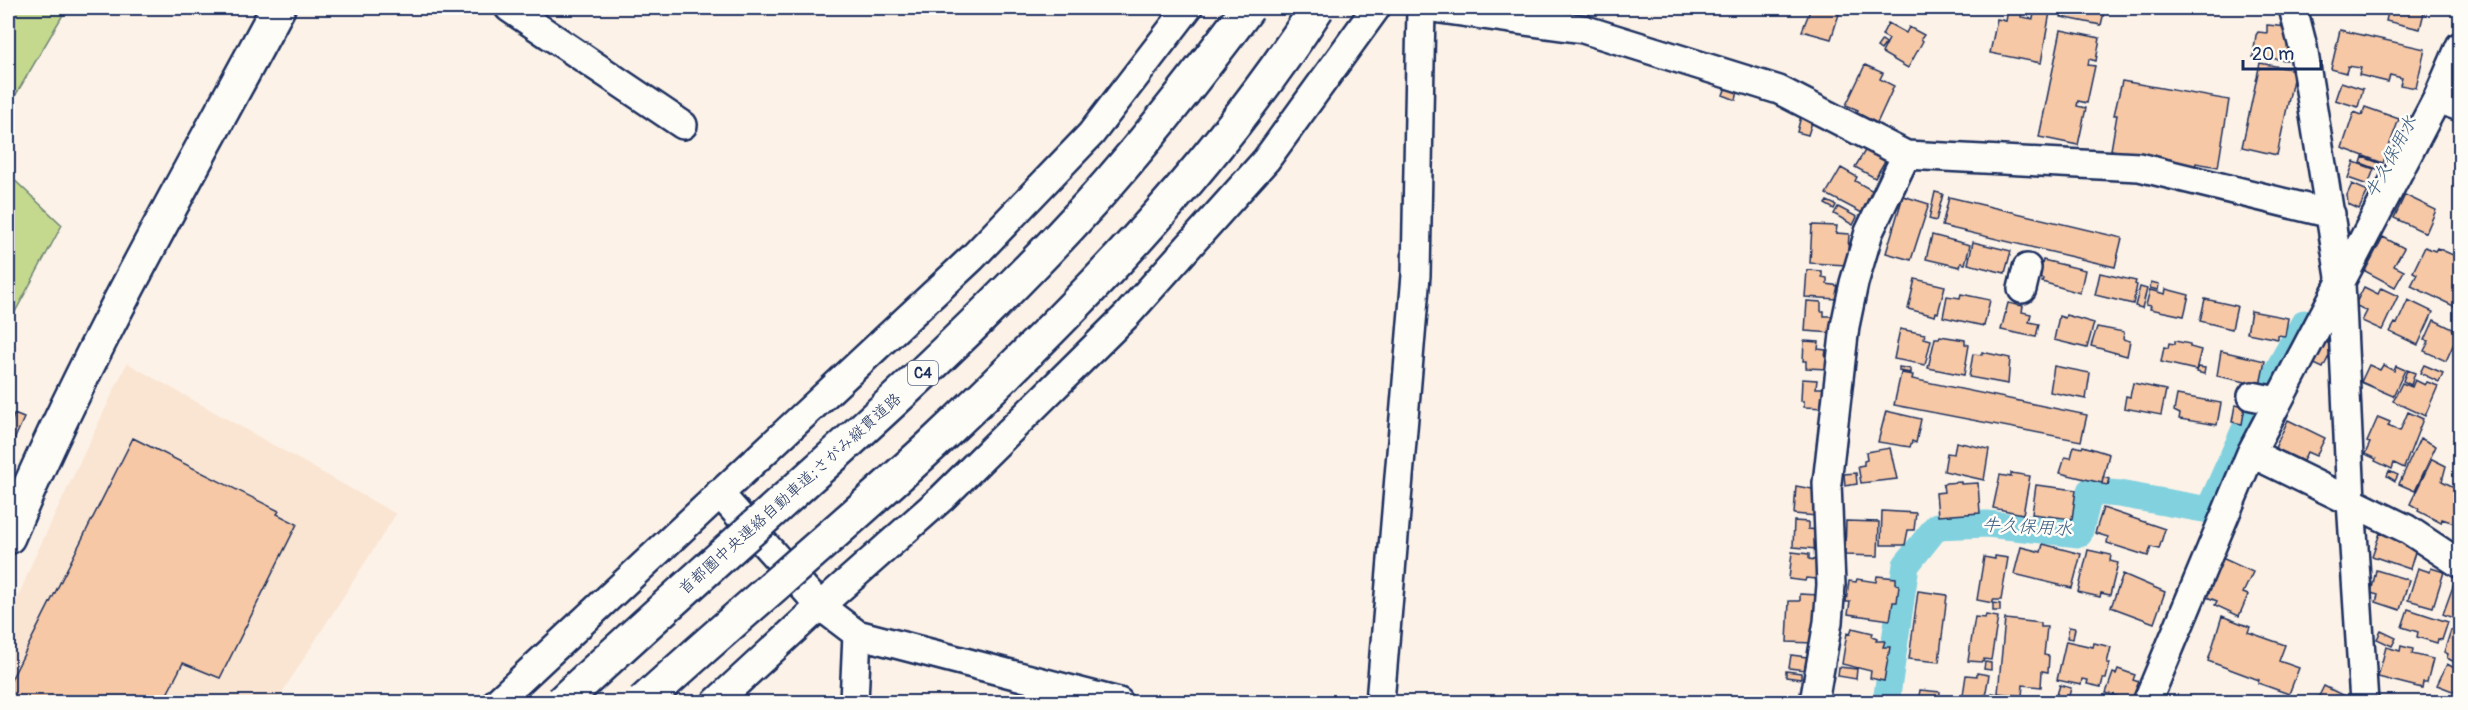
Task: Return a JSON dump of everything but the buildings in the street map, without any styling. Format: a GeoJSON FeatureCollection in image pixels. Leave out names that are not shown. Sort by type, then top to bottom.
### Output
{"type":"FeatureCollection","features":[{"type":"Feature","properties":{"kind":"main road"},"geometry":{"type":"LineString","coordinates":[[8,537],[32,479],[99,340],[278,8]]}},
{"type":"Feature","properties":{"kind":"main road","name":"首都圏中央連絡自動車道;さがみ縦貫道路"},"geometry":{"type":"LineString","coordinates":[[562,702],[893,402],[993,305],[1090,204],[1142,144],[1248,8]]}},
{"type":"Feature","properties":{"kind":"main road"},"geometry":{"type":"LineString","coordinates":[[643,702],[930,447],[1032,348],[1131,245],[1188,181],[1243,112],[1317,8]]}},
{"type":"Feature","properties":{"kind":"street"},"geometry":{"type":"LineString","coordinates":[[509,8],[683,125]]}},
{"type":"Feature","properties":{"kind":"street"},"geometry":{"type":"LineString","coordinates":[[497,702],[972,258],[1091,134],[1188,8]]}},
{"type":"Feature","properties":{"kind":"street"},"geometry":{"type":"LineString","coordinates":[[716,702],[942,498],[1126,315],[1266,160],[1376,8]]}},
{"type":"Feature","properties":{"kind":"street"},"geometry":{"type":"LineString","coordinates":[[1380,702],[1416,275],[1421,8]]}},
{"type":"Feature","properties":{"kind":"street"},"geometry":{"type":"LineString","coordinates":[[1433,8],[1582,29],[1768,87],[1827,114],[1906,155],[2139,167],[2331,213]]}},
{"type":"Feature","properties":{"kind":"street"},"geometry":{"type":"LineString","coordinates":[[2293,8],[2303,47],[2341,283],[2351,501],[2364,702]]}},
{"type":"Feature","properties":{"kind":"street"},"geometry":{"type":"LineString","coordinates":[[2147,702],[2251,453],[2267,399],[2291,354],[2341,283],[2449,103],[2452,60],[2460,46]]}},
{"type":"Feature","properties":{"kind":"street"},"geometry":{"type":"LineString","coordinates":[[1814,702],[1828,622],[1831,585],[1827,483],[1845,326],[1854,283],[1869,232],[1906,155]]}},
{"type":"Feature","properties":{"kind":"street"},"geometry":{"type":"LineString","coordinates":[[2251,453],[2407,530],[2460,564]]}},
{"type":"Feature","properties":{"kind":"street"},"geometry":{"type":"LineString","coordinates":[[719,493],[820,606],[856,634],[1119,702]]}},
{"type":"Feature","properties":{"kind":"street"},"geometry":{"type":"LineString","coordinates":[[854,702],[856,634]]}},
{"type":"Feature","properties":{"kind":"shaded area"},"geometry":{"type":"Polygon","coordinates":[[[127,363],[396,514],[276,702],[8,702],[8,622],[32,563],[127,363]]]}},
{"type":"Feature","properties":{"kind":"green space"},"geometry":{"type":"Polygon","coordinates":[[[8,8],[67,8],[8,108],[8,8]]]}},
{"type":"Feature","properties":{"kind":"green space"},"geometry":{"type":"Polygon","coordinates":[[[8,174],[62,225],[8,325],[8,174]]]}},
{"type":"Feature","properties":{"kind":"waterway","name":"牛久保用水"},"geometry":{"type":"LineString","coordinates":[[1886,702],[1906,565],[1937,526],[1987,524],[2079,534],[2090,491],[2209,510],[2245,429],[2304,323]]}}]}
